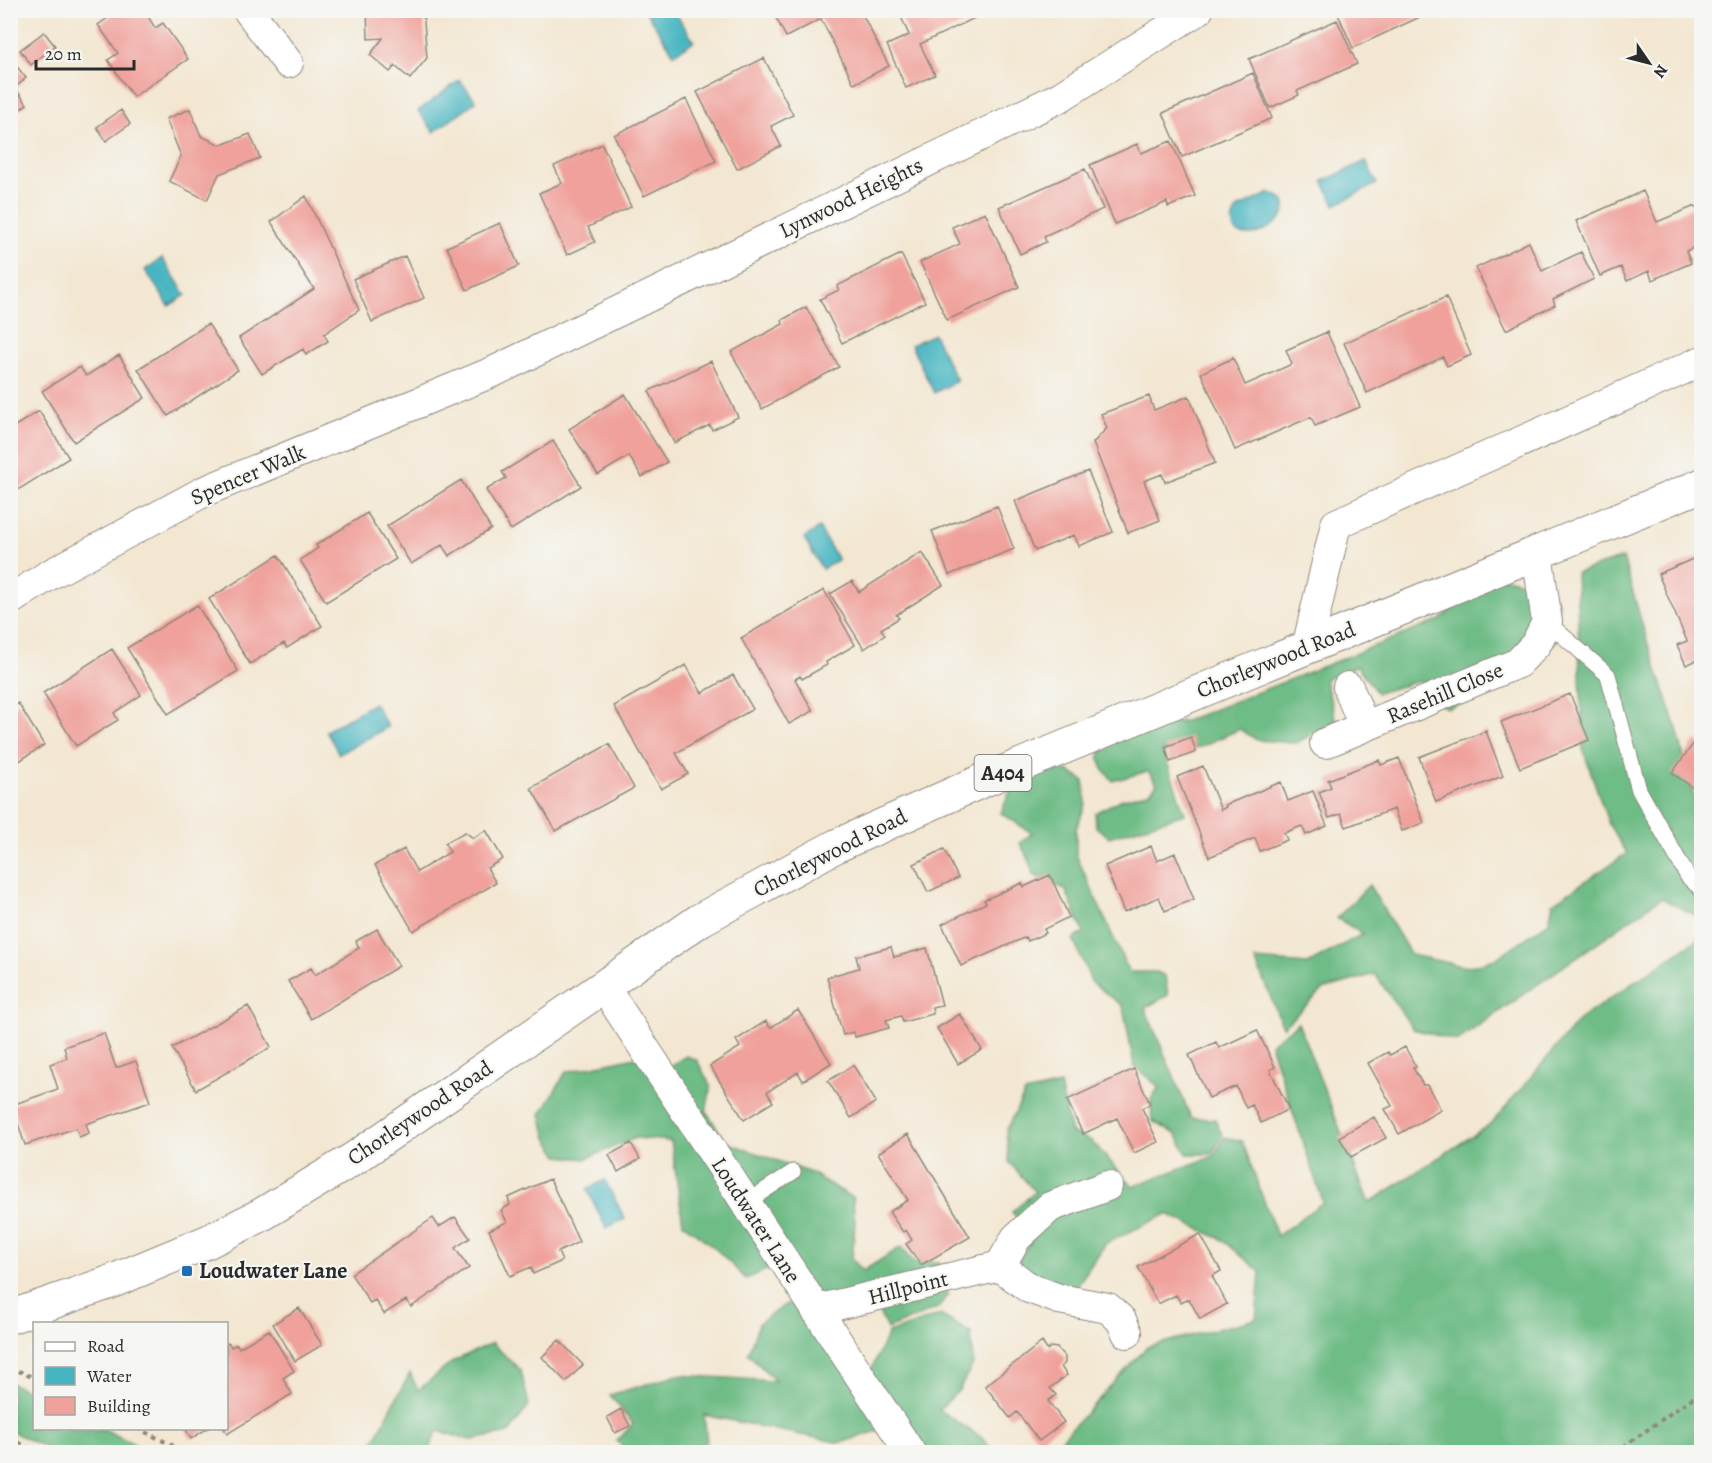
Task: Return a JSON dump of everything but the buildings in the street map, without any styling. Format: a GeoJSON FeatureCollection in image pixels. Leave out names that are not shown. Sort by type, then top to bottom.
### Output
{"type":"FeatureCollection","features":[{"type":"Feature","properties":{"kind":"main road","name":"Chorleywood Road"},"geometry":{"type":"LineString","coordinates":[[10,1317],[108,1283],[207,1242],[261,1215],[355,1158],[700,921],[836,846],[967,788],[1701,485]]}},
{"type":"Feature","properties":{"kind":"street"},"geometry":{"type":"LineString","coordinates":[[248,10],[288,63]]}},
{"type":"Feature","properties":{"kind":"street","name":"Lynwood Heights"},"geometry":{"type":"LineString","coordinates":[[495,371],[1059,97],[1198,10]]}},
{"type":"Feature","properties":{"kind":"street"},"geometry":{"type":"LineString","coordinates":[[1307,648],[1336,524],[1701,361]]}},
{"type":"Feature","properties":{"kind":"street","name":"Spencer Walk"},"geometry":{"type":"LineString","coordinates":[[10,600],[49,575],[205,491],[495,371]]}},
{"type":"Feature","properties":{"kind":"street"},"geometry":{"type":"LineString","coordinates":[[1537,553],[1547,622]]}},
{"type":"Feature","properties":{"kind":"street","name":"Rasehill Close"},"geometry":{"type":"LineString","coordinates":[[1325,743],[1518,663],[1536,644],[1547,622]]}},
{"type":"Feature","properties":{"kind":"street"},"geometry":{"type":"LineString","coordinates":[[1348,687],[1364,726]]}},
{"type":"Feature","properties":{"kind":"street","name":"Loudwater Lane"},"geometry":{"type":"LineString","coordinates":[[604,987],[910,1452]]}},
{"type":"Feature","properties":{"kind":"street"},"geometry":{"type":"LineString","coordinates":[[1107,1186],[1050,1207],[1016,1238],[1000,1266],[1029,1288],[1059,1299],[1108,1308],[1121,1320],[1127,1333]]}},
{"type":"Feature","properties":{"kind":"street","name":"Hillpoint"},"geometry":{"type":"LineString","coordinates":[[816,1310],[1000,1266]]}},
{"type":"Feature","properties":{"kind":"lane"},"geometry":{"type":"LineString","coordinates":[[1547,622],[1608,675],[1639,790],[1688,877],[1701,890]]}},
{"type":"Feature","properties":{"kind":"lane"},"geometry":{"type":"LineString","coordinates":[[745,1203],[793,1172]]}},
{"type":"Feature","properties":{"kind":"path"},"geometry":{"type":"LineString","coordinates":[[10,1367],[33,1378]]}},
{"type":"Feature","properties":{"kind":"path"},"geometry":{"type":"LineString","coordinates":[[1616,1452],[1701,1391]]}},
{"type":"Feature","properties":{"kind":"path"},"geometry":{"type":"LineString","coordinates":[[141,1430],[186,1452]]}},
{"type":"Feature","properties":{"kind":"path"},"geometry":{"type":"LineString","coordinates":[[10,1440],[37,1452]]}},
{"type":"Feature","properties":{"kind":"green space"},"geometry":{"type":"Polygon","coordinates":[[[1623,558],[1647,641],[1676,725],[1701,826],[1701,918],[1661,898],[1457,1041],[1413,1029],[1375,974],[1324,989],[1283,1027],[1255,960],[1308,964],[1363,934],[1337,918],[1369,885],[1411,955],[1468,967],[1495,959],[1549,922],[1553,903],[1627,853],[1609,825],[1583,749],[1576,573],[1623,558]]]}},
{"type":"Feature","properties":{"kind":"green space"},"geometry":{"type":"Polygon","coordinates":[[[1502,577],[1531,584],[1558,603],[1556,641],[1497,691],[1448,708],[1434,702],[1420,681],[1377,693],[1357,666],[1325,679],[1336,721],[1296,743],[1257,740],[1240,729],[1200,747],[1163,751],[1185,814],[1109,837],[1096,827],[1095,813],[1120,800],[1150,792],[1157,784],[1148,771],[1113,781],[1103,769],[1099,758],[1107,740],[1140,725],[1185,721],[1440,620],[1466,595],[1502,577]]]}},
{"type":"Feature","properties":{"kind":"green space"},"geometry":{"type":"Polygon","coordinates":[[[1038,771],[1068,771],[1084,781],[1086,804],[1076,829],[1076,855],[1129,972],[1157,972],[1165,976],[1168,995],[1145,1008],[1191,1118],[1215,1119],[1222,1135],[1212,1154],[1187,1154],[1176,1134],[1152,1121],[1151,1099],[1159,1087],[1134,1066],[1123,1006],[1092,983],[1073,939],[1084,933],[1065,889],[1033,875],[1030,862],[1020,843],[1032,833],[1001,813],[1019,777],[1038,771]]]}},
{"type":"Feature","properties":{"kind":"green space"},"geometry":{"type":"Polygon","coordinates":[[[1701,937],[1701,1452],[1045,1452],[1062,1439],[1147,1347],[1256,1319],[1260,1272],[1223,1240],[1167,1214],[1106,1243],[1070,1296],[1029,1282],[1018,1258],[1035,1237],[1012,1212],[1035,1192],[1009,1162],[1006,1131],[1025,1093],[1060,1085],[1071,1133],[1090,1140],[1133,1186],[1214,1156],[1224,1137],[1242,1141],[1277,1236],[1323,1202],[1270,1044],[1298,1023],[1369,1203],[1492,1123],[1580,1019],[1701,937]]]}},
{"type":"Feature","properties":{"kind":"green space"},"geometry":{"type":"Polygon","coordinates":[[[686,1056],[697,1060],[711,1087],[706,1111],[726,1142],[811,1173],[853,1198],[855,1224],[852,1259],[863,1271],[901,1247],[914,1262],[939,1262],[948,1294],[938,1308],[887,1329],[876,1306],[816,1294],[777,1265],[746,1279],[715,1248],[683,1223],[671,1141],[636,1138],[585,1159],[559,1156],[547,1138],[541,1114],[566,1072],[635,1057],[667,1068],[686,1056]]]}},
{"type":"Feature","properties":{"kind":"green space"},"geometry":{"type":"Polygon","coordinates":[[[819,1298],[910,1452],[889,1452],[896,1450],[884,1429],[840,1443],[704,1415],[707,1442],[685,1452],[628,1452],[617,1441],[633,1424],[610,1395],[678,1375],[775,1381],[748,1353],[759,1323],[786,1304],[819,1298]]]}},
{"type":"Feature","properties":{"kind":"green space"},"geometry":{"type":"Polygon","coordinates":[[[940,1315],[971,1333],[973,1364],[959,1390],[939,1410],[982,1438],[994,1452],[916,1452],[868,1377],[888,1333],[940,1315]]]}},
{"type":"Feature","properties":{"kind":"green space"},"geometry":{"type":"Polygon","coordinates":[[[492,1343],[521,1371],[529,1405],[509,1433],[471,1440],[437,1431],[428,1452],[368,1452],[410,1373],[418,1390],[454,1361],[492,1343]]]}},
{"type":"Feature","properties":{"kind":"green space"},"geometry":{"type":"Polygon","coordinates":[[[11,1383],[33,1394],[33,1430],[106,1430],[150,1452],[54,1452],[11,1431],[11,1383]]]}},
{"type":"Feature","properties":{"kind":"water"},"geometry":{"type":"Polygon","coordinates":[[[674,11],[694,41],[674,54],[646,12],[674,11]]]}},
{"type":"Feature","properties":{"kind":"water"},"geometry":{"type":"Polygon","coordinates":[[[460,80],[476,101],[434,132],[418,111],[460,80]]]}},
{"type":"Feature","properties":{"kind":"water"},"geometry":{"type":"Polygon","coordinates":[[[1366,161],[1377,184],[1335,205],[1323,181],[1366,161]]]}},
{"type":"Feature","properties":{"kind":"water"},"geometry":{"type":"Polygon","coordinates":[[[1270,193],[1281,198],[1285,205],[1284,213],[1278,221],[1258,233],[1248,235],[1238,233],[1232,221],[1238,208],[1270,193]]]}},
{"type":"Feature","properties":{"kind":"water"},"geometry":{"type":"Polygon","coordinates":[[[162,258],[186,295],[169,306],[145,270],[162,258]]]}},
{"type":"Feature","properties":{"kind":"water"},"geometry":{"type":"Polygon","coordinates":[[[934,334],[957,381],[934,393],[911,345],[934,334]]]}},
{"type":"Feature","properties":{"kind":"water"},"geometry":{"type":"Polygon","coordinates":[[[819,528],[838,560],[822,569],[804,538],[819,528]]]}},
{"type":"Feature","properties":{"kind":"water"},"geometry":{"type":"Polygon","coordinates":[[[374,703],[388,727],[339,754],[326,731],[374,703]]]}},
{"type":"Feature","properties":{"kind":"water"},"geometry":{"type":"Polygon","coordinates":[[[605,1180],[625,1219],[606,1228],[587,1189],[605,1180]]]}},
{"type":"Feature","properties":{"kind":"place","name":"Loudwater Lane"},"geometry":{"type":"Point","coordinates":[187,1271]}}]}
